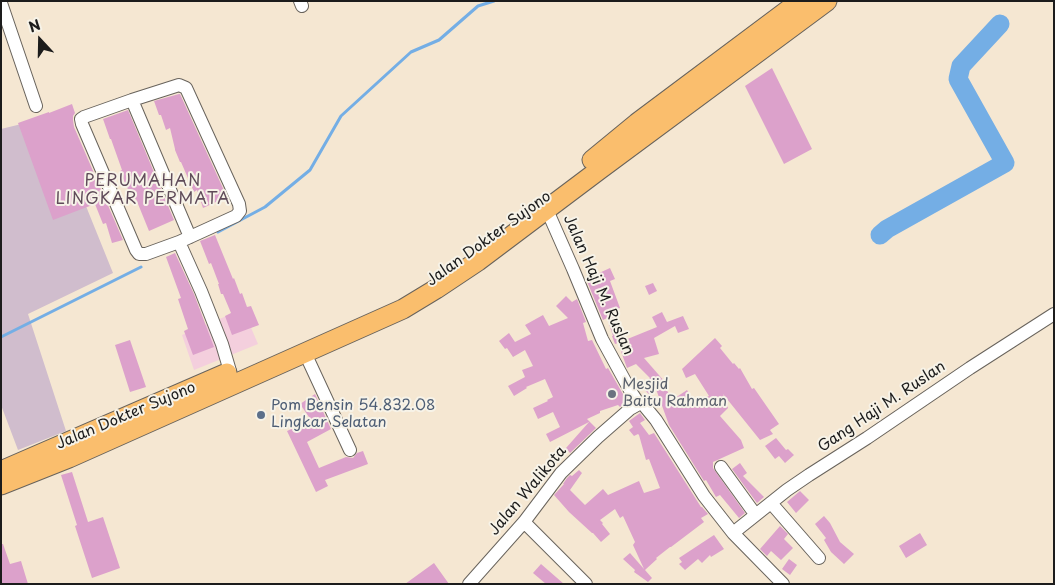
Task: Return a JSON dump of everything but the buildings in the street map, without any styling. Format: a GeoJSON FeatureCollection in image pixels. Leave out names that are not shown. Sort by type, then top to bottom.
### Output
{"type":"FeatureCollection","features":[{"type":"Feature","properties":{"kind":"highway","name":"Jalan Dokter Sujono"},"geometry":{"type":"LineString","coordinates":[[1,471],[95,437],[230,371],[401,304],[474,253],[552,194],[637,122],[800,1]]}},
{"type":"Feature","properties":{"kind":"highway"},"geometry":{"type":"LineString","coordinates":[[1,485],[69,458],[95,437],[305,353],[401,304],[436,289],[478,261],[827,1]]}},
{"type":"Feature","properties":{"kind":"street"},"geometry":{"type":"LineString","coordinates":[[1,3],[36,106]]}},
{"type":"Feature","properties":{"kind":"street"},"geometry":{"type":"LineString","coordinates":[[179,85],[186,88],[239,204],[240,211],[236,216],[185,240],[146,254],[139,254],[81,119],[179,85]]}},
{"type":"Feature","properties":{"kind":"street"},"geometry":{"type":"LineString","coordinates":[[132,100],[185,240],[230,371]]}},
{"type":"Feature","properties":{"kind":"street","name":"Jalan Haji M. Ruslan"},"geometry":{"type":"LineString","coordinates":[[547,210],[602,339],[639,404],[642,403],[656,420],[704,496],[733,533],[783,584]]}},
{"type":"Feature","properties":{"kind":"street","name":"Gang Haji M. Ruslan"},"geometry":{"type":"LineString","coordinates":[[733,533],[755,514],[809,475],[1054,314]]}},
{"type":"Feature","properties":{"kind":"street"},"geometry":{"type":"LineString","coordinates":[[305,353],[350,450]]}},
{"type":"Feature","properties":{"kind":"street","name":"Jalan Walikota"},"geometry":{"type":"LineString","coordinates":[[470,584],[524,522],[561,473],[598,437],[630,409],[639,404]]}},
{"type":"Feature","properties":{"kind":"street"},"geometry":{"type":"LineString","coordinates":[[721,468],[755,514]]}},
{"type":"Feature","properties":{"kind":"street"},"geometry":{"type":"LineString","coordinates":[[771,502],[819,558]]}},
{"type":"Feature","properties":{"kind":"street"},"geometry":{"type":"LineString","coordinates":[[524,522],[586,584]]}},
{"type":"Feature","properties":{"kind":"shaded area"},"geometry":{"type":"Polygon","coordinates":[[[50,117],[113,273],[28,314],[66,431],[18,450],[1,405],[1,129],[50,117]]]}},
{"type":"Feature","properties":{"kind":"shaded area"},"geometry":{"type":"Polygon","coordinates":[[[243,309],[258,344],[194,370],[182,335],[243,309]]]}},
{"type":"Feature","properties":{"kind":"waterway"},"geometry":{"type":"LineString","coordinates":[[218,232],[265,207],[310,170],[341,116],[411,52],[439,40],[478,6],[494,1]]}},
{"type":"Feature","properties":{"kind":"waterway"},"geometry":{"type":"LineString","coordinates":[[880,235],[887,229],[1005,163],[958,79],[961,66],[1000,24]]}},
{"type":"Feature","properties":{"kind":"waterway"},"geometry":{"type":"LineString","coordinates":[[1,337],[141,267]]}},
{"type":"Feature","properties":{"kind":"place","name":"Mesjid Baitu Rahman"},"geometry":{"type":"Point","coordinates":[612,394]}},
{"type":"Feature","properties":{"kind":"place","name":"Pom Bensin 54.832.08 Lingkar Selatan"},"geometry":{"type":"Point","coordinates":[261,415]}},
{"type":"Feature","properties":{"kind":"district","name":"PERUMAHAN LINGKAR PERMATA"},"geometry":{"type":"Point","coordinates":[143,191]}}]}
